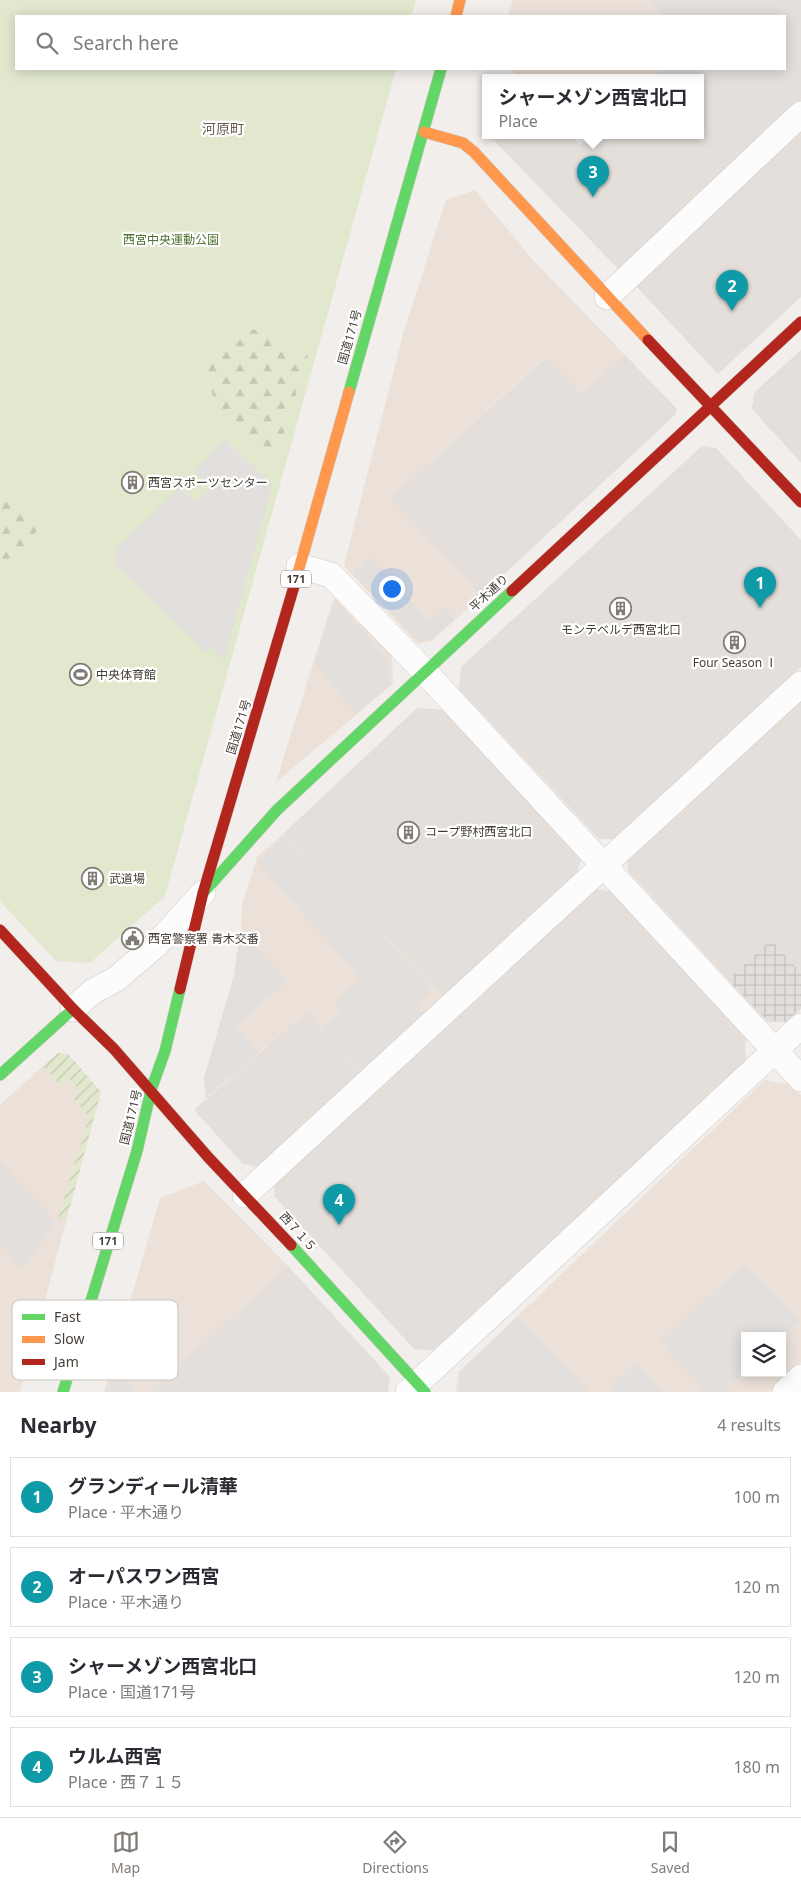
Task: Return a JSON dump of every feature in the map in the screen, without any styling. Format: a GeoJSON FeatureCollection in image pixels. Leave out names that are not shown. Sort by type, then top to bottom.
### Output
{"type":"FeatureCollection","features":[{"type":"Feature","properties":{"kind":"main road"},"geometry":{"type":"LineString","coordinates":[[456,15],[460,0]]}},
{"type":"Feature","properties":{"kind":"main road","name":"国道171号"},"geometry":{"type":"LineString","coordinates":[[91,1300],[165,1051],[203,893],[292,598],[299,566],[441,70]]}},
{"type":"Feature","properties":{"kind":"main road"},"geometry":{"type":"LineString","coordinates":[[424,132],[463,143],[474,152],[607,297],[801,502]]}},
{"type":"Feature","properties":{"kind":"main road","name":"平木通り"},"geometry":{"type":"LineString","coordinates":[[203,893],[277,810],[801,322]]}},
{"type":"Feature","properties":{"kind":"main road","name":"西７１５"},"geometry":{"type":"LineString","coordinates":[[0,930],[152,1090],[208,1157],[245,1195],[417,1389]]}},
{"type":"Feature","properties":{"kind":"main road"},"geometry":{"type":"LineString","coordinates":[[0,1075],[73,1009]]}},
{"type":"Feature","properties":{"kind":"main road","name":"国道171号"},"geometry":{"type":"LineString","coordinates":[[63,1392],[67,1380]]}},
{"type":"Feature","properties":{"kind":"street"},"geometry":{"type":"LineString","coordinates":[[607,297],[801,114]]}},
{"type":"Feature","properties":{"kind":"street"},"geometry":{"type":"LineString","coordinates":[[299,566],[331,575],[425,672],[801,1079]]}},
{"type":"Feature","properties":{"kind":"street"},"geometry":{"type":"LineString","coordinates":[[245,1195],[801,684]]}},
{"type":"Feature","properties":{"kind":"street"},"geometry":{"type":"LineString","coordinates":[[73,1009],[92,992],[116,979],[156,945],[203,893]]}},
{"type":"Feature","properties":{"kind":"street"},"geometry":{"type":"LineString","coordinates":[[417,1389],[801,1026]]}},
{"type":"Feature","properties":{"kind":"street"},"geometry":{"type":"LineString","coordinates":[[785,1392],[801,1377]]}},
{"type":"Feature","properties":{"kind":"shaded area"},"geometry":{"type":"Polygon","coordinates":[[[513,0],[650,0],[663,15],[508,15],[513,0]]]}},
{"type":"Feature","properties":{"kind":"shaded area"},"geometry":{"type":"Polygon","coordinates":[[[650,0],[801,0],[801,104],[622,273],[493,139],[575,139],[580,145],[586,139],[704,139],[704,74],[656,74],[661,70],[786,70],[786,15],[663,15],[650,0]]]}},
{"type":"Feature","properties":{"kind":"shaded area"},"geometry":{"type":"Polygon","coordinates":[[[511,70],[661,70],[656,74],[515,74],[511,70]]]}},
{"type":"Feature","properties":{"kind":"shaded area"},"geometry":{"type":"Polygon","coordinates":[[[801,124],[801,297],[718,374],[632,282],[801,124]]]}},
{"type":"Feature","properties":{"kind":"shaded area"},"geometry":{"type":"Polygon","coordinates":[[[475,190],[532,259],[625,355],[581,393],[545,357],[390,498],[481,596],[432,641],[418,644],[344,566],[403,334],[446,200],[475,190]]]}},
{"type":"Feature","properties":{"kind":"shaded area"},"geometry":{"type":"Polygon","coordinates":[[[637,201],[665,232],[621,270],[594,240],[637,201]]]}},
{"type":"Feature","properties":{"kind":"shaded area"},"geometry":{"type":"Polygon","coordinates":[[[801,350],[801,463],[752,408],[755,392],[801,350]]]}},
{"type":"Feature","properties":{"kind":"shaded area"},"geometry":{"type":"Polygon","coordinates":[[[801,350],[801,403],[771,431],[752,408],[755,392],[801,350]]]}},
{"type":"Feature","properties":{"kind":"shaded area"},"geometry":{"type":"Polygon","coordinates":[[[625,355],[677,409],[676,414],[481,596],[390,498],[546,357],[581,393],[625,355]]]}},
{"type":"Feature","properties":{"kind":"shaded area"},"geometry":{"type":"Polygon","coordinates":[[[225,439],[272,485],[224,660],[210,646],[206,652],[114,563],[116,549],[180,487],[195,502],[212,488],[194,472],[225,439]]]}},
{"type":"Feature","properties":{"kind":"shaded area"},"geometry":{"type":"Polygon","coordinates":[[[702,446],[716,448],[801,540],[801,667],[613,839],[599,839],[459,689],[461,667],[702,446]]]}},
{"type":"Feature","properties":{"kind":"shaded area"},"geometry":{"type":"Polygon","coordinates":[[[702,446],[716,448],[784,522],[759,544],[685,462],[702,446]]]}},
{"type":"Feature","properties":{"kind":"shaded area"},"geometry":{"type":"Polygon","coordinates":[[[370,557],[429,621],[445,608],[454,619],[431,639],[418,641],[353,572],[370,557]]]}},
{"type":"Feature","properties":{"kind":"shaded area"},"geometry":{"type":"Polygon","coordinates":[[[334,597],[360,625],[362,623],[392,654],[393,684],[276,782],[334,597]]]}},
{"type":"Feature","properties":{"kind":"shaded area"},"geometry":{"type":"Polygon","coordinates":[[[335,601],[387,659],[389,685],[355,713],[315,663],[335,601]]]}},
{"type":"Feature","properties":{"kind":"shaded area"},"geometry":{"type":"Polygon","coordinates":[[[510,622],[587,703],[556,733],[479,651],[510,622]]]}},
{"type":"Feature","properties":{"kind":"shaded area"},"geometry":{"type":"Polygon","coordinates":[[[801,692],[801,1009],[787,1022],[767,1022],[628,871],[627,855],[801,692]]]}},
{"type":"Feature","properties":{"kind":"shaded area"},"geometry":{"type":"Polygon","coordinates":[[[417,708],[444,710],[581,859],[577,874],[443,998],[380,931],[373,937],[283,834],[417,708]]]}},
{"type":"Feature","properties":{"kind":"shaded area"},"geometry":{"type":"Polygon","coordinates":[[[283,834],[373,937],[380,931],[443,998],[361,1074],[307,1011],[206,1098],[204,1079],[234,975],[241,930],[242,904],[257,857],[283,834]]]}},
{"type":"Feature","properties":{"kind":"shaded area"},"geometry":{"type":"Polygon","coordinates":[[[283,837],[373,937],[379,932],[432,990],[415,1006],[423,1013],[360,1071],[323,1028],[340,1012],[335,1002],[361,978],[258,863],[283,837]]]}},
{"type":"Feature","properties":{"kind":"shaded area"},"geometry":{"type":"Polygon","coordinates":[[[801,885],[801,966],[753,914],[801,885]]]}},
{"type":"Feature","properties":{"kind":"shaded area"},"geometry":{"type":"Polygon","coordinates":[[[591,888],[607,891],[612,888],[748,1037],[745,1042],[746,1061],[433,1351],[414,1349],[274,1196],[275,1183],[591,888]]]}},
{"type":"Feature","properties":{"kind":"shaded area"},"geometry":{"type":"Polygon","coordinates":[[[241,930],[287,981],[236,1026],[258,1053],[206,1098],[204,1079],[234,975],[241,930]]]}},
{"type":"Feature","properties":{"kind":"shaded area"},"geometry":{"type":"Polygon","coordinates":[[[771,940],[801,973],[801,1008],[785,1022],[768,1021],[728,980],[771,940]]]}},
{"type":"Feature","properties":{"kind":"shaded area"},"geometry":{"type":"Polygon","coordinates":[[[508,988],[576,1062],[427,1197],[503,1283],[471,1313],[340,1169],[372,1142],[359,1126],[508,988]]]}},
{"type":"Feature","properties":{"kind":"shaded area"},"geometry":{"type":"Polygon","coordinates":[[[307,1011],[361,1074],[260,1167],[243,1164],[195,1109],[307,1011]]]}},
{"type":"Feature","properties":{"kind":"shaded area"},"geometry":{"type":"Polygon","coordinates":[[[58,1053],[68,1054],[101,1092],[45,1300],[12,1300],[12,1380],[23,1380],[20,1392],[0,1392],[0,1105],[58,1053]]]}},
{"type":"Feature","properties":{"kind":"shaded area"},"geometry":{"type":"Polygon","coordinates":[[[765,1080],[786,1084],[789,1082],[801,1095],[801,1362],[786,1376],[786,1332],[741,1332],[741,1377],[785,1377],[769,1392],[456,1392],[459,1372],[765,1080]]]}},
{"type":"Feature","properties":{"kind":"shaded area"},"geometry":{"type":"Polygon","coordinates":[[[0,1162],[56,1222],[22,1268],[0,1244],[0,1162]]]}},
{"type":"Feature","properties":{"kind":"shaded area"},"geometry":{"type":"Polygon","coordinates":[[[204,1181],[288,1266],[178,1365],[178,1300],[131,1300],[160,1198],[204,1181]]]}},
{"type":"Feature","properties":{"kind":"shaded area"},"geometry":{"type":"Polygon","coordinates":[[[745,1263],[800,1321],[786,1334],[786,1332],[741,1332],[741,1377],[724,1392],[706,1392],[660,1342],[745,1263]]]}},
{"type":"Feature","properties":{"kind":"shaded area"},"geometry":{"type":"Polygon","coordinates":[[[288,1266],[390,1377],[388,1392],[148,1392],[161,1380],[178,1380],[178,1365],[288,1266]]]}},
{"type":"Feature","properties":{"kind":"shaded area"},"geometry":{"type":"Polygon","coordinates":[[[518,1317],[590,1392],[461,1392],[459,1372],[518,1317]]]}},
{"type":"Feature","properties":{"kind":"shaded area"},"geometry":{"type":"Polygon","coordinates":[[[636,1363],[663,1392],[616,1392],[610,1386],[636,1363]]]}},
{"type":"Feature","properties":{"kind":"shaded area"},"geometry":{"type":"Polygon","coordinates":[[[107,1380],[161,1380],[148,1392],[104,1392],[107,1380]]]}},
{"type":"Feature","properties":{"kind":"shaded area"},"geometry":{"type":"Polygon","coordinates":[[[112,1380],[126,1380],[137,1392],[108,1392],[112,1380]]]}},
{"type":"Feature","properties":{"kind":"green space","name":"西宮中央運動公園"},"geometry":{"type":"Polygon","coordinates":[[[0,0],[416,0],[411,15],[15,15],[15,70],[396,70],[165,896],[90,963],[56,961],[0,901],[0,0]]]}},
{"type":"Feature","properties":{"kind":"green space"},"geometry":{"type":"Polygon","coordinates":[[[253,329],[308,355],[276,460],[215,412],[208,365],[253,329]]]}},
{"type":"Feature","properties":{"kind":"green space"},"geometry":{"type":"Polygon","coordinates":[[[21,498],[42,524],[16,556],[0,561],[0,503],[21,498]]]}},
{"type":"Feature","properties":{"kind":"green space"},"geometry":{"type":"Polygon","coordinates":[[[58,1053],[68,1054],[101,1092],[66,1221],[58,1218],[89,1117],[73,1098],[80,1091],[70,1079],[61,1086],[43,1066],[58,1053]]]}},
{"type":"Feature","properties":{"kind":"traffic: fast"},"geometry":{"type":"LineString","coordinates":[[349,392],[441,70]]}},
{"type":"Feature","properties":{"kind":"traffic: fast"},"geometry":{"type":"LineString","coordinates":[[203,893],[277,810],[512,591]]}},
{"type":"Feature","properties":{"kind":"traffic: fast"},"geometry":{"type":"LineString","coordinates":[[91,1300],[137,1151],[151,1090],[165,1051],[180,989]]}},
{"type":"Feature","properties":{"kind":"traffic: fast"},"geometry":{"type":"LineString","coordinates":[[0,1075],[73,1009]]}},
{"type":"Feature","properties":{"kind":"traffic: fast"},"geometry":{"type":"LineString","coordinates":[[291,1245],[425,1392]]}},
{"type":"Feature","properties":{"kind":"traffic: fast"},"geometry":{"type":"LineString","coordinates":[[63,1392],[67,1380]]}},
{"type":"Feature","properties":{"kind":"traffic: slow"},"geometry":{"type":"LineString","coordinates":[[456,15],[460,0]]}},
{"type":"Feature","properties":{"kind":"traffic: slow"},"geometry":{"type":"LineString","coordinates":[[424,132],[463,143],[474,152],[648,340]]}},
{"type":"Feature","properties":{"kind":"traffic: slow"},"geometry":{"type":"LineString","coordinates":[[295,583],[349,392]]}},
{"type":"Feature","properties":{"kind":"traffic: jam"},"geometry":{"type":"LineString","coordinates":[[512,591],[801,322]]}},
{"type":"Feature","properties":{"kind":"traffic: jam"},"geometry":{"type":"LineString","coordinates":[[648,340],[801,502]]}},
{"type":"Feature","properties":{"kind":"traffic: jam"},"geometry":{"type":"LineString","coordinates":[[180,989],[203,893],[295,583]]}},
{"type":"Feature","properties":{"kind":"traffic: jam"},"geometry":{"type":"LineString","coordinates":[[0,930],[73,1009],[114,1049],[208,1157],[291,1245]]}},
{"type":"Feature","properties":{"kind":"place","name":"シャーメゾン西宮北口"},"geometry":{"type":"Point","coordinates":[593,197]}},
{"type":"Feature","properties":{"kind":"place","name":"オーパスワン西宮"},"geometry":{"type":"Point","coordinates":[732,311]}},
{"type":"Feature","properties":{"kind":"place","name":"西宮スポーツセンター"},"geometry":{"type":"Point","coordinates":[132,483]}},
{"type":"Feature","properties":{"kind":"place","name":"グランディール清華"},"geometry":{"type":"Point","coordinates":[760,608]}},
{"type":"Feature","properties":{"kind":"place","name":"モンテベルデ西宮北口"},"geometry":{"type":"Point","coordinates":[621,609]}},
{"type":"Feature","properties":{"kind":"place","name":"Four Season Ⅰ"},"geometry":{"type":"Point","coordinates":[735,642]}},
{"type":"Feature","properties":{"kind":"place","name":"中央体育館"},"geometry":{"type":"Point","coordinates":[80,675]}},
{"type":"Feature","properties":{"kind":"place","name":"コープ野村西宮北口"},"geometry":{"type":"Point","coordinates":[409,832]}},
{"type":"Feature","properties":{"kind":"place","name":"武道場"},"geometry":{"type":"Point","coordinates":[93,879]}},
{"type":"Feature","properties":{"kind":"place","name":"西宮警察署 青木交番"},"geometry":{"type":"Point","coordinates":[132,939]}},
{"type":"Feature","properties":{"kind":"place","name":"ウルム西宮"},"geometry":{"type":"Point","coordinates":[339,1225]}},
{"type":"Feature","properties":{"kind":"district","name":"河原町"},"geometry":{"type":"Point","coordinates":[223,129]}}]}
